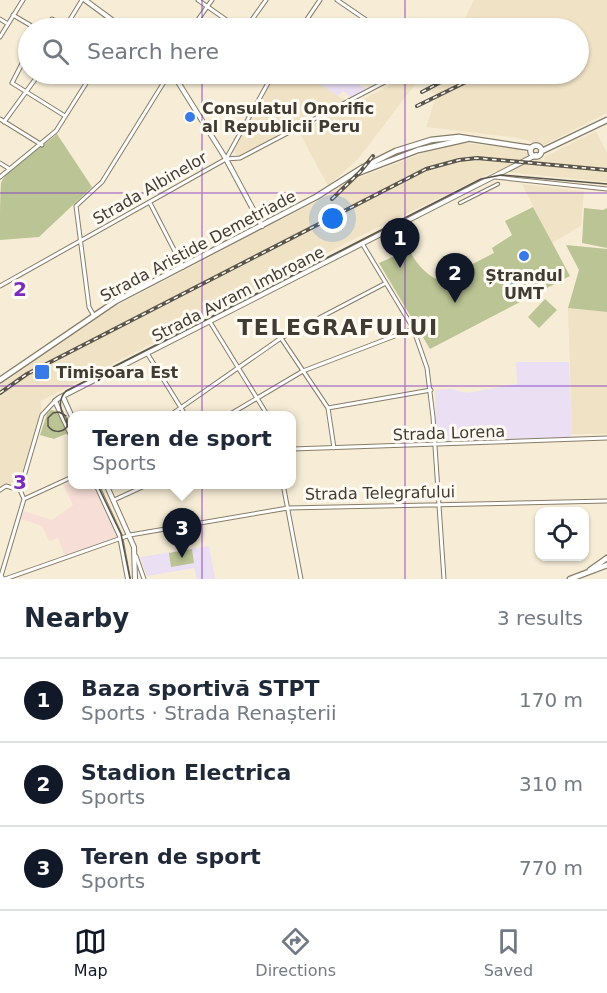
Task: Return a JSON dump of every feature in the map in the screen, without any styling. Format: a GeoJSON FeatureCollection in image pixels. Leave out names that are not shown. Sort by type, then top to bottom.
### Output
{"type":"FeatureCollection","features":[{"type":"Feature","properties":{"kind":"main road"},"geometry":{"type":"LineString","coordinates":[[533,152],[542,152],[607,120]]}},
{"type":"Feature","properties":{"kind":"main road","name":"Strada Aristide Demetriade"},"geometry":{"type":"LineString","coordinates":[[0,380],[116,301],[262,226],[350,177],[418,150],[472,138],[533,152],[537,146],[542,152]]}},
{"type":"Feature","properties":{"kind":"main road"},"geometry":{"type":"LineString","coordinates":[[588,572],[607,558]]}},
{"type":"Feature","properties":{"kind":"main road"},"geometry":{"type":"LineString","coordinates":[[570,579],[607,565]]}},
{"type":"Feature","properties":{"kind":"street"},"geometry":{"type":"LineString","coordinates":[[0,37],[23,0]]}},
{"type":"Feature","properties":{"kind":"street"},"geometry":{"type":"LineString","coordinates":[[72,18],[85,0],[108,18]]}},
{"type":"Feature","properties":{"kind":"street"},"geometry":{"type":"LineString","coordinates":[[198,0],[223,18]]}},
{"type":"Feature","properties":{"kind":"street"},"geometry":{"type":"LineString","coordinates":[[199,18],[212,0]]}},
{"type":"Feature","properties":{"kind":"street"},"geometry":{"type":"LineString","coordinates":[[253,18],[266,0]]}},
{"type":"Feature","properties":{"kind":"street"},"geometry":{"type":"LineString","coordinates":[[308,18],[320,0]]}},
{"type":"Feature","properties":{"kind":"street"},"geometry":{"type":"LineString","coordinates":[[337,0],[363,18]]}},
{"type":"Feature","properties":{"kind":"street"},"geometry":{"type":"LineString","coordinates":[[13,15],[18,18]]}},
{"type":"Feature","properties":{"kind":"street"},"geometry":{"type":"LineString","coordinates":[[0,19],[8,24]]}},
{"type":"Feature","properties":{"kind":"street"},"geometry":{"type":"LineString","coordinates":[[18,71],[12,82],[65,116]]}},
{"type":"Feature","properties":{"kind":"street"},"geometry":{"type":"LineString","coordinates":[[4,122],[31,84]]}},
{"type":"Feature","properties":{"kind":"street"},"geometry":{"type":"LineString","coordinates":[[0,177],[8,168],[42,145],[65,116],[86,84]]}},
{"type":"Feature","properties":{"kind":"street"},"geometry":{"type":"LineString","coordinates":[[94,316],[89,307],[76,206],[102,182],[165,84]]}},
{"type":"Feature","properties":{"kind":"street"},"geometry":{"type":"LineString","coordinates":[[177,84],[226,159],[262,226]]}},
{"type":"Feature","properties":{"kind":"street","name":"Strada Albinelor"},"geometry":{"type":"LineString","coordinates":[[0,286],[226,159],[267,84]]}},
{"type":"Feature","properties":{"kind":"street"},"geometry":{"type":"LineString","coordinates":[[226,159],[240,158],[381,84]]}},
{"type":"Feature","properties":{"kind":"street"},"geometry":{"type":"LineString","coordinates":[[0,119],[42,145]]}},
{"type":"Feature","properties":{"kind":"street","name":"Strada Avram Imbroane"},"geometry":{"type":"LineString","coordinates":[[55,401],[528,160],[533,152]]}},
{"type":"Feature","properties":{"kind":"street"},"geometry":{"type":"LineString","coordinates":[[0,163],[8,168]]}},
{"type":"Feature","properties":{"kind":"street"},"geometry":{"type":"LineString","coordinates":[[495,177],[607,189]]}},
{"type":"Feature","properties":{"kind":"street"},"geometry":{"type":"LineString","coordinates":[[460,202],[498,184]]}},
{"type":"Feature","properties":{"kind":"street"},"geometry":{"type":"LineString","coordinates":[[150,203],[183,267]]}},
{"type":"Feature","properties":{"kind":"street"},"geometry":{"type":"LineString","coordinates":[[363,245],[413,328],[427,368],[431,390],[437,504],[444,579]]}},
{"type":"Feature","properties":{"kind":"street"},"geometry":{"type":"LineString","coordinates":[[175,411],[281,338],[386,283]]}},
{"type":"Feature","properties":{"kind":"street"},"geometry":{"type":"LineString","coordinates":[[210,322],[265,411]]}},
{"type":"Feature","properties":{"kind":"street"},"geometry":{"type":"LineString","coordinates":[[236,411],[303,370],[413,328]]}},
{"type":"Feature","properties":{"kind":"street"},"geometry":{"type":"LineString","coordinates":[[281,338],[328,408],[334,448]]}},
{"type":"Feature","properties":{"kind":"street"},"geometry":{"type":"LineString","coordinates":[[147,353],[183,411]]}},
{"type":"Feature","properties":{"kind":"street"},"geometry":{"type":"LineString","coordinates":[[328,408],[431,390]]}},
{"type":"Feature","properties":{"kind":"street"},"geometry":{"type":"LineString","coordinates":[[63,397],[69,411]]}},
{"type":"Feature","properties":{"kind":"street"},"geometry":{"type":"LineString","coordinates":[[2,578],[24,499],[20,490],[43,413],[55,401],[68,429]]}},
{"type":"Feature","properties":{"kind":"street","name":"Strada Lorena"},"geometry":{"type":"LineString","coordinates":[[296,449],[435,446],[607,438]]}},
{"type":"Feature","properties":{"kind":"street"},"geometry":{"type":"LineString","coordinates":[[24,499],[68,479]]}},
{"type":"Feature","properties":{"kind":"street"},"geometry":{"type":"LineString","coordinates":[[0,490],[6,486],[20,490]]}},
{"type":"Feature","properties":{"kind":"street"},"geometry":{"type":"LineString","coordinates":[[98,489],[121,538],[128,579]]}},
{"type":"Feature","properties":{"kind":"street"},"geometry":{"type":"LineString","coordinates":[[108,489],[130,535],[144,579]]}},
{"type":"Feature","properties":{"kind":"street"},"geometry":{"type":"LineString","coordinates":[[114,500],[138,489]]}},
{"type":"Feature","properties":{"kind":"street"},"geometry":{"type":"LineString","coordinates":[[284,489],[301,579]]}},
{"type":"Feature","properties":{"kind":"street","name":"Strada Telegrafului"},"geometry":{"type":"LineString","coordinates":[[2,578],[130,535],[288,508],[607,501]]}},
{"type":"Feature","properties":{"kind":"street"},"geometry":{"type":"LineString","coordinates":[[135,579],[136,556]]}},
{"type":"Feature","properties":{"kind":"shaded area"},"geometry":{"type":"Polygon","coordinates":[[[474,0],[607,0],[607,113],[544,145],[518,138],[426,127],[437,94],[429,92],[433,84],[589,84],[589,18],[465,18],[474,0]]]}},
{"type":"Feature","properties":{"kind":"shaded area"},"geometry":{"type":"Polygon","coordinates":[[[270,84],[320,84],[346,101],[239,157],[233,151],[270,84]]]}},
{"type":"Feature","properties":{"kind":"shaded area"},"geometry":{"type":"Polygon","coordinates":[[[320,84],[358,84],[366,89],[351,97],[343,91],[338,96],[320,84]]]}},
{"type":"Feature","properties":{"kind":"shaded area"},"geometry":{"type":"Polygon","coordinates":[[[393,84],[415,84],[358,159],[328,186],[299,132],[393,84]]]}},
{"type":"Feature","properties":{"kind":"shaded area"},"geometry":{"type":"Polygon","coordinates":[[[596,131],[607,153],[607,182],[495,171],[358,237],[41,401],[41,415],[18,486],[8,483],[0,487],[0,385],[116,306],[325,197],[348,182],[439,147],[466,143],[518,149],[545,161],[544,157],[596,131]]]}},
{"type":"Feature","properties":{"kind":"shaded area"},"geometry":{"type":"Polygon","coordinates":[[[522,184],[584,191],[581,226],[552,243],[522,184]]]}},
{"type":"Feature","properties":{"kind":"shaded area"},"geometry":{"type":"Polygon","coordinates":[[[568,308],[607,312],[607,434],[572,434],[568,308]]]}},
{"type":"Feature","properties":{"kind":"shaded area"},"geometry":{"type":"Polygon","coordinates":[[[516,362],[569,362],[572,434],[569,439],[437,444],[435,390],[452,389],[467,393],[517,384],[516,362]]]}},
{"type":"Feature","properties":{"kind":"shaded area"},"geometry":{"type":"Polygon","coordinates":[[[68,483],[68,489],[95,489],[118,537],[65,556],[58,538],[49,541],[42,526],[21,519],[24,511],[52,520],[73,505],[63,485],[68,483]]]}},
{"type":"Feature","properties":{"kind":"shaded area"},"geometry":{"type":"Polygon","coordinates":[[[209,546],[215,579],[197,579],[194,568],[147,576],[140,557],[209,546]]]}},
{"type":"Feature","properties":{"kind":"green space"},"geometry":{"type":"Polygon","coordinates":[[[57,134],[92,187],[39,237],[0,240],[1,183],[18,162],[57,134]]]}},
{"type":"Feature","properties":{"kind":"green space"},"geometry":{"type":"Polygon","coordinates":[[[533,207],[570,276],[430,349],[379,263],[397,255],[388,237],[401,231],[419,265],[436,279],[449,273],[451,275],[494,253],[492,248],[512,235],[505,221],[533,207]]]}},
{"type":"Feature","properties":{"kind":"green space"},"geometry":{"type":"Polygon","coordinates":[[[584,208],[603,210],[607,208],[607,248],[582,243],[584,208]]]}},
{"type":"Feature","properties":{"kind":"green space"},"geometry":{"type":"Polygon","coordinates":[[[566,245],[607,249],[607,312],[568,308],[579,270],[566,245]]]}},
{"type":"Feature","properties":{"kind":"green space"},"geometry":{"type":"Polygon","coordinates":[[[545,299],[557,310],[539,328],[528,317],[545,299]]]}},
{"type":"Feature","properties":{"kind":"green space"},"geometry":{"type":"Polygon","coordinates":[[[51,410],[58,411],[68,433],[54,439],[40,435],[47,414],[51,410]]]}},
{"type":"Feature","properties":{"kind":"green space"},"geometry":{"type":"Polygon","coordinates":[[[192,549],[194,563],[171,567],[169,553],[192,549]]]}},
{"type":"Feature","properties":{"kind":"water"},"geometry":{"type":"Polygon","coordinates":[[[510,270],[522,292],[513,297],[500,275],[510,270]]]}},
{"type":"Feature","properties":{"kind":"tram line"},"geometry":{"type":"LineString","coordinates":[[68,426],[61,407],[62,396],[66,391],[481,179],[501,175],[607,184]]}},
{"type":"Feature","properties":{"kind":"tram line"},"geometry":{"type":"LineString","coordinates":[[66,416],[59,412],[53,413],[48,418],[48,426],[55,431],[63,430],[67,427],[67,418]]}},
{"type":"Feature","properties":{"kind":"tram line"},"geometry":{"type":"LineString","coordinates":[[99,489],[121,534],[130,579]]}},
{"type":"Feature","properties":{"kind":"railway"},"geometry":{"type":"LineString","coordinates":[[422,92],[437,84]]}},
{"type":"Feature","properties":{"kind":"railway"},"geometry":{"type":"LineString","coordinates":[[417,106],[462,84]]}},
{"type":"Feature","properties":{"kind":"railway"},"geometry":{"type":"LineString","coordinates":[[332,199],[373,156]]}},
{"type":"Feature","properties":{"kind":"railway"},"geometry":{"type":"LineString","coordinates":[[0,393],[27,374],[426,169],[459,160],[477,158],[607,170]]}},
{"type":"Feature","properties":{"kind":"place","name":"Consulatul Onorific al Republicii Peru"},"geometry":{"type":"Point","coordinates":[190,117]}},
{"type":"Feature","properties":{"kind":"place","name":"Ștrandul UMT"},"geometry":{"type":"Point","coordinates":[524,256]}},
{"type":"Feature","properties":{"kind":"place","name":"Baza sportivă STPT"},"geometry":{"type":"Point","coordinates":[400,268]}},
{"type":"Feature","properties":{"kind":"place","name":"Stadion Electrica"},"geometry":{"type":"Point","coordinates":[455,303]}},
{"type":"Feature","properties":{"kind":"place","name":"Timișoara Est"},"geometry":{"type":"Point","coordinates":[42,372]}},
{"type":"Feature","properties":{"kind":"place","name":"Teren de sport"},"geometry":{"type":"Point","coordinates":[182,558]}},
{"type":"Feature","properties":{"kind":"district","name":"TELEGRAFULUI"},"geometry":{"type":"Point","coordinates":[338,327]}}]}
